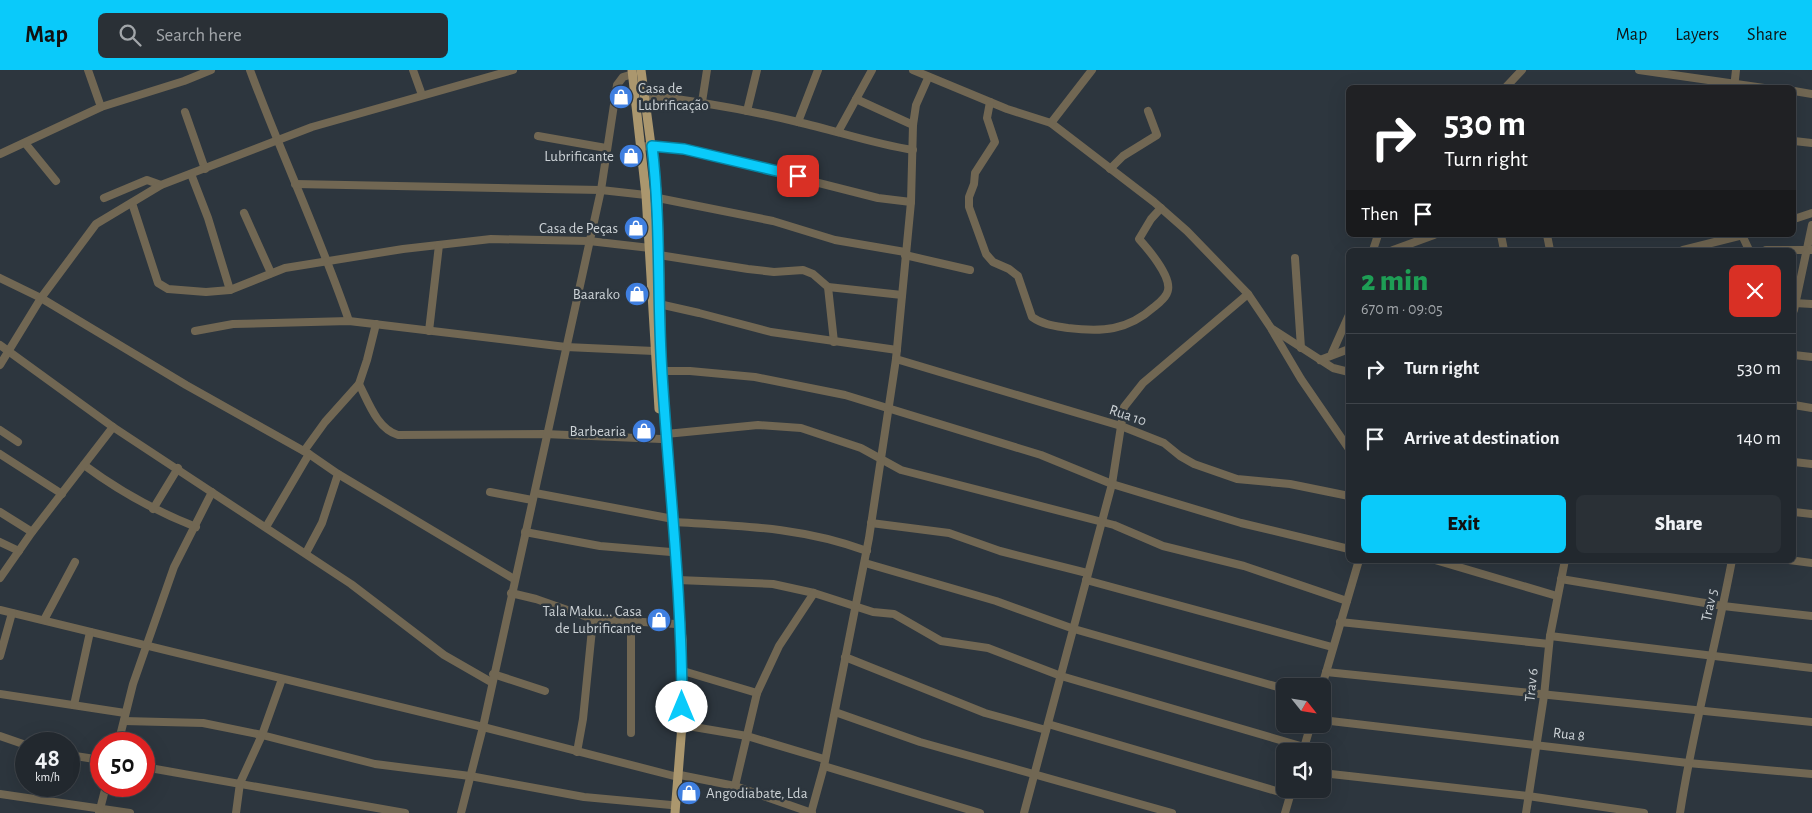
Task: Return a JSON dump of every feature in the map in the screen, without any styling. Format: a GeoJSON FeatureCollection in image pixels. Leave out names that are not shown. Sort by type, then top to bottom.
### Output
{"type":"FeatureCollection","features":[{"type":"Feature","properties":{"kind":"main road"},"geometry":{"type":"LineString","coordinates":[[630,72],[645,95],[658,198],[659,304],[664,436]]}},
{"type":"Feature","properties":{"kind":"main road"},"geometry":{"type":"LineString","coordinates":[[630,72],[646,195],[654,350],[678,580],[682,725],[675,813]]}},
{"type":"Feature","properties":{"kind":"main road"},"geometry":{"type":"LineString","coordinates":[[670,809],[677,775],[676,624],[671,552],[671,520]]}},
{"type":"Feature","properties":{"kind":"street"},"geometry":{"type":"LineString","coordinates":[[88,70],[101,107]]}},
{"type":"Feature","properties":{"kind":"street"},"geometry":{"type":"LineString","coordinates":[[0,154],[101,107],[184,81],[210,70]]}},
{"type":"Feature","properties":{"kind":"street"},"geometry":{"type":"LineString","coordinates":[[250,70],[276,141],[327,260],[349,322]]}},
{"type":"Feature","properties":{"kind":"street"},"geometry":{"type":"LineString","coordinates":[[413,70],[422,94]]}},
{"type":"Feature","properties":{"kind":"street"},"geometry":{"type":"LineString","coordinates":[[0,365],[41,298],[96,224],[161,185],[312,127],[482,74],[513,70]]}},
{"type":"Feature","properties":{"kind":"street"},"geometry":{"type":"LineString","coordinates":[[702,102],[708,70]]}},
{"type":"Feature","properties":{"kind":"street"},"geometry":{"type":"LineString","coordinates":[[747,111],[757,70]]}},
{"type":"Feature","properties":{"kind":"street"},"geometry":{"type":"LineString","coordinates":[[798,122],[818,70]]}},
{"type":"Feature","properties":{"kind":"street"},"geometry":{"type":"LineString","coordinates":[[838,132],[872,70]]}},
{"type":"Feature","properties":{"kind":"street"},"geometry":{"type":"LineString","coordinates":[[913,70],[928,78],[990,102],[1051,123],[1160,208],[1248,294],[1271,328],[1301,379],[1346,442]]}},
{"type":"Feature","properties":{"kind":"street"},"geometry":{"type":"LineString","coordinates":[[1051,123],[1092,70]]}},
{"type":"Feature","properties":{"kind":"street"},"geometry":{"type":"LineString","coordinates":[[1508,85],[1522,70]]}},
{"type":"Feature","properties":{"kind":"street"},"geometry":{"type":"LineString","coordinates":[[1639,70],[1728,85]]}},
{"type":"Feature","properties":{"kind":"street"},"geometry":{"type":"LineString","coordinates":[[1734,85],[1736,70]]}},
{"type":"Feature","properties":{"kind":"street"},"geometry":{"type":"LineString","coordinates":[[461,813],[483,727],[492,678],[534,496],[545,434],[601,190],[617,85],[630,72]]}},
{"type":"Feature","properties":{"kind":"street"},"geometry":{"type":"LineString","coordinates":[[0,610],[483,727],[577,752],[735,786],[811,813],[836,712],[845,657],[867,551],[897,350],[905,253],[912,202],[913,125],[916,105],[928,78]]}},
{"type":"Feature","properties":{"kind":"street"},"geometry":{"type":"LineString","coordinates":[[1796,92],[1812,94]]}},
{"type":"Feature","properties":{"kind":"street"},"geometry":{"type":"LineString","coordinates":[[645,95],[702,102],[747,111],[838,132],[881,145],[913,150]]}},
{"type":"Feature","properties":{"kind":"street"},"geometry":{"type":"LineString","coordinates":[[856,99],[913,125]]}},
{"type":"Feature","properties":{"kind":"street"},"geometry":{"type":"LineString","coordinates":[[990,102],[987,118],[994,142],[975,173],[974,184],[969,197],[969,207],[986,254],[992,262],[1009,269],[1018,276],[1032,317],[1038,321],[1055,326],[1098,331],[1128,324],[1144,316],[1164,298],[1168,292],[1168,284],[1148,249],[1139,238],[1160,208]]}},
{"type":"Feature","properties":{"kind":"street"},"geometry":{"type":"LineString","coordinates":[[1110,169],[1123,156],[1157,135],[1148,111]]}},
{"type":"Feature","properties":{"kind":"street"},"geometry":{"type":"LineString","coordinates":[[185,112],[205,169]]}},
{"type":"Feature","properties":{"kind":"street"},"geometry":{"type":"LineString","coordinates":[[538,136],[606,148]]}},
{"type":"Feature","properties":{"kind":"street"},"geometry":{"type":"LineString","coordinates":[[1796,141],[1812,143]]}},
{"type":"Feature","properties":{"kind":"street"},"geometry":{"type":"LineString","coordinates":[[26,143],[56,181]]}},
{"type":"Feature","properties":{"kind":"street"},"geometry":{"type":"LineString","coordinates":[[641,146],[698,152],[878,198],[912,202]]}},
{"type":"Feature","properties":{"kind":"street"},"geometry":{"type":"LineString","coordinates":[[191,174],[208,218],[230,290]]}},
{"type":"Feature","properties":{"kind":"street"},"geometry":{"type":"LineString","coordinates":[[104,198],[147,180],[161,185]]}},
{"type":"Feature","properties":{"kind":"street"},"geometry":{"type":"LineString","coordinates":[[295,184],[601,190],[646,195]]}},
{"type":"Feature","properties":{"kind":"street"},"geometry":{"type":"LineString","coordinates":[[658,198],[772,221],[835,240],[905,253],[970,270]]}},
{"type":"Feature","properties":{"kind":"street"},"geometry":{"type":"LineString","coordinates":[[132,203],[160,285],[168,289],[206,292],[230,290],[271,273],[327,260],[491,239],[589,241],[650,248]]}},
{"type":"Feature","properties":{"kind":"street"},"geometry":{"type":"LineString","coordinates":[[244,213],[271,273]]}},
{"type":"Feature","properties":{"kind":"street"},"geometry":{"type":"LineString","coordinates":[[1796,218],[1812,213]]}},
{"type":"Feature","properties":{"kind":"street"},"geometry":{"type":"LineString","coordinates":[[1796,298],[1810,250],[1812,225]]}},
{"type":"Feature","properties":{"kind":"street"},"geometry":{"type":"LineString","coordinates":[[1398,248],[1429,237]]}},
{"type":"Feature","properties":{"kind":"street"},"geometry":{"type":"LineString","coordinates":[[1691,248],[1734,237]]}},
{"type":"Feature","properties":{"kind":"street"},"geometry":{"type":"LineString","coordinates":[[429,331],[439,245]]}},
{"type":"Feature","properties":{"kind":"street"},"geometry":{"type":"LineString","coordinates":[[1796,250],[1810,250]]}},
{"type":"Feature","properties":{"kind":"street"},"geometry":{"type":"LineString","coordinates":[[659,255],[765,271],[804,270],[813,274],[828,288],[902,295]]}},
{"type":"Feature","properties":{"kind":"street"},"geometry":{"type":"LineString","coordinates":[[1295,258],[1301,348]]}},
{"type":"Feature","properties":{"kind":"street"},"geometry":{"type":"LineString","coordinates":[[0,278],[41,298],[186,385],[306,453],[514,579]]}},
{"type":"Feature","properties":{"kind":"street"},"geometry":{"type":"LineString","coordinates":[[828,288],[834,342]]}},
{"type":"Feature","properties":{"kind":"street"},"geometry":{"type":"LineString","coordinates":[[1024,813],[1112,484],[1124,407],[1143,383],[1248,294]]}},
{"type":"Feature","properties":{"kind":"street"},"geometry":{"type":"LineString","coordinates":[[659,304],[771,332],[897,350]]}},
{"type":"Feature","properties":{"kind":"street"},"geometry":{"type":"LineString","coordinates":[[1796,305],[1812,304]]}},
{"type":"Feature","properties":{"kind":"street"},"geometry":{"type":"LineString","coordinates":[[195,331],[232,324],[349,322],[566,347],[654,350]]}},
{"type":"Feature","properties":{"kind":"street"},"geometry":{"type":"LineString","coordinates":[[1332,353],[1346,322]]}},
{"type":"Feature","properties":{"kind":"street"},"geometry":{"type":"LineString","coordinates":[[266,527],[325,422],[358,384],[367,360],[376,324]]}},
{"type":"Feature","properties":{"kind":"street"},"geometry":{"type":"LineString","coordinates":[[1271,328],[1333,368],[1346,371]]}},
{"type":"Feature","properties":{"kind":"street"},"geometry":{"type":"LineString","coordinates":[[0,346],[113,427],[178,468],[351,584],[422,640],[492,678],[545,691]]}},
{"type":"Feature","properties":{"kind":"street"},"geometry":{"type":"LineString","coordinates":[[1320,360],[1332,353],[1346,350]]}},
{"type":"Feature","properties":{"kind":"street"},"geometry":{"type":"LineString","coordinates":[[1796,355],[1812,357]]}},
{"type":"Feature","properties":{"kind":"street","name":"Rua 10"},"geometry":{"type":"LineString","coordinates":[[896,359],[1121,426],[1164,443],[1194,464],[1238,479],[1290,484],[1346,495]]}},
{"type":"Feature","properties":{"kind":"street"},"geometry":{"type":"LineString","coordinates":[[662,372],[690,370],[755,377],[822,389],[889,407],[1042,455],[1112,484],[1241,522],[1346,548]]}},
{"type":"Feature","properties":{"kind":"street"},"geometry":{"type":"LineString","coordinates":[[358,384],[374,413],[387,430],[398,435],[545,434],[664,436],[758,425],[785,426],[813,431],[861,448],[901,470],[986,490],[1114,525],[1163,546],[1236,564],[1347,601]]}},
{"type":"Feature","properties":{"kind":"street"},"geometry":{"type":"LineString","coordinates":[[1796,406],[1812,408]]}},
{"type":"Feature","properties":{"kind":"street"},"geometry":{"type":"LineString","coordinates":[[0,578],[32,532],[113,427]]}},
{"type":"Feature","properties":{"kind":"street"},"geometry":{"type":"LineString","coordinates":[[0,430],[18,442]]}},
{"type":"Feature","properties":{"kind":"street"},"geometry":{"type":"LineString","coordinates":[[0,454],[62,494]]}},
{"type":"Feature","properties":{"kind":"street"},"geometry":{"type":"LineString","coordinates":[[1796,462],[1812,464]]}},
{"type":"Feature","properties":{"kind":"street"},"geometry":{"type":"LineString","coordinates":[[84,465],[116,488],[153,509],[196,526]]}},
{"type":"Feature","properties":{"kind":"street"},"geometry":{"type":"LineString","coordinates":[[153,509],[178,468]]}},
{"type":"Feature","properties":{"kind":"street"},"geometry":{"type":"LineString","coordinates":[[306,553],[322,523],[338,474]]}},
{"type":"Feature","properties":{"kind":"street"},"geometry":{"type":"LineString","coordinates":[[121,732],[174,567],[212,492]]}},
{"type":"Feature","properties":{"kind":"street"},"geometry":{"type":"LineString","coordinates":[[490,492],[534,496],[671,520],[790,530],[838,540],[867,551]]}},
{"type":"Feature","properties":{"kind":"street"},"geometry":{"type":"LineString","coordinates":[[0,512],[32,532]]}},
{"type":"Feature","properties":{"kind":"street"},"geometry":{"type":"LineString","coordinates":[[1796,512],[1812,514]]}},
{"type":"Feature","properties":{"kind":"street"},"geometry":{"type":"LineString","coordinates":[[871,523],[949,533],[1009,553],[1332,647]]}},
{"type":"Feature","properties":{"kind":"street"},"geometry":{"type":"LineString","coordinates":[[525,532],[600,546],[671,552]]}},
{"type":"Feature","properties":{"kind":"street"},"geometry":{"type":"LineString","coordinates":[[0,542],[19,551]]}},
{"type":"Feature","properties":{"kind":"street"},"geometry":{"type":"LineString","coordinates":[[1796,561],[1812,563]]}},
{"type":"Feature","properties":{"kind":"street"},"geometry":{"type":"LineString","coordinates":[[44,620],[75,562]]}},
{"type":"Feature","properties":{"kind":"street"},"geometry":{"type":"LineString","coordinates":[[864,563],[996,601],[1074,629],[1276,686]]}},
{"type":"Feature","properties":{"kind":"street"},"geometry":{"type":"LineString","coordinates":[[1324,678],[1358,563]]}},
{"type":"Feature","properties":{"kind":"street"},"geometry":{"type":"LineString","coordinates":[[1445,563],[1557,596]]}},
{"type":"Feature","properties":{"kind":"street","name":"Trav 6"},"geometry":{"type":"LineString","coordinates":[[1526,813],[1544,696],[1549,640],[1564,563]]}},
{"type":"Feature","properties":{"kind":"street","name":"Trav 5"},"geometry":{"type":"LineString","coordinates":[[1680,813],[1699,709],[1713,655],[1731,563]]}},
{"type":"Feature","properties":{"kind":"street"},"geometry":{"type":"LineString","coordinates":[[1561,579],[1723,606],[1812,616]]}},
{"type":"Feature","properties":{"kind":"street"},"geometry":{"type":"LineString","coordinates":[[678,580],[755,582],[814,593],[856,607],[900,616],[941,641],[988,648],[1061,676],[1284,743]]}},
{"type":"Feature","properties":{"kind":"street"},"geometry":{"type":"LineString","coordinates":[[511,593],[536,599],[593,619],[676,624]]}},
{"type":"Feature","properties":{"kind":"street"},"geometry":{"type":"LineString","coordinates":[[735,786],[757,693],[779,646],[814,593]]}},
{"type":"Feature","properties":{"kind":"street"},"geometry":{"type":"LineString","coordinates":[[0,656],[12,613]]}},
{"type":"Feature","properties":{"kind":"street"},"geometry":{"type":"LineString","coordinates":[[577,752],[583,720],[593,619]]}},
{"type":"Feature","properties":{"kind":"street"},"geometry":{"type":"LineString","coordinates":[[631,622],[631,733]]}},
{"type":"Feature","properties":{"kind":"street"},"geometry":{"type":"LineString","coordinates":[[1340,622],[1713,655],[1812,668]]}},
{"type":"Feature","properties":{"kind":"street"},"geometry":{"type":"LineString","coordinates":[[74,705],[90,632]]}},
{"type":"Feature","properties":{"kind":"street"},"geometry":{"type":"LineString","coordinates":[[845,657],[985,713],[1047,727],[1276,788]]}},
{"type":"Feature","properties":{"kind":"street"},"geometry":{"type":"LineString","coordinates":[[682,671],[757,693]]}},
{"type":"Feature","properties":{"kind":"street"},"geometry":{"type":"LineString","coordinates":[[1326,672],[1544,696],[1699,709],[1812,722]]}},
{"type":"Feature","properties":{"kind":"street"},"geometry":{"type":"LineString","coordinates":[[236,813],[240,783],[262,735],[282,679]]}},
{"type":"Feature","properties":{"kind":"street"},"geometry":{"type":"LineString","coordinates":[[0,694],[74,705],[124,717],[190,722],[262,735],[375,764],[470,776],[584,797],[670,809]]}},
{"type":"Feature","properties":{"kind":"street"},"geometry":{"type":"LineString","coordinates":[[836,712],[920,742],[1172,813]]}},
{"type":"Feature","properties":{"kind":"street","name":"Rua 8"},"geometry":{"type":"LineString","coordinates":[[1331,721],[1688,763],[1812,774]]}},
{"type":"Feature","properties":{"kind":"street"},"geometry":{"type":"LineString","coordinates":[[682,725],[747,736],[980,813]]}},
{"type":"Feature","properties":{"kind":"street"},"geometry":{"type":"LineString","coordinates":[[0,736],[15,741]]}},
{"type":"Feature","properties":{"kind":"street"},"geometry":{"type":"LineString","coordinates":[[155,769],[405,813]]}},
{"type":"Feature","properties":{"kind":"street"},"geometry":{"type":"LineString","coordinates":[[1331,773],[1528,796],[1644,813]]}},
{"type":"Feature","properties":{"kind":"street"},"geometry":{"type":"LineString","coordinates":[[0,794],[100,811],[130,813]]}},
{"type":"Feature","properties":{"kind":"street"},"geometry":{"type":"LineString","coordinates":[[100,811],[103,797]]}},
{"type":"Feature","properties":{"kind":"street"},"geometry":{"type":"LineString","coordinates":[[1285,813],[1289,798]]}},
{"type":"Feature","properties":{"kind":"place","name":"Casa de Lubrificação"},"geometry":{"type":"Point","coordinates":[621,97]}},
{"type":"Feature","properties":{"kind":"place","name":"Lubrificante"},"geometry":{"type":"Point","coordinates":[631,156]}},
{"type":"Feature","properties":{"kind":"place","name":"Casa de Peças"},"geometry":{"type":"Point","coordinates":[636,228]}},
{"type":"Feature","properties":{"kind":"place","name":"Baarako"},"geometry":{"type":"Point","coordinates":[637,294]}},
{"type":"Feature","properties":{"kind":"place","name":"Barbearia"},"geometry":{"type":"Point","coordinates":[644,431]}},
{"type":"Feature","properties":{"kind":"place","name":"Tala Maku... Casa de Lubrificante"},"geometry":{"type":"Point","coordinates":[659,620]}},
{"type":"Feature","properties":{"kind":"place","name":"Angodiabate, Lda"},"geometry":{"type":"Point","coordinates":[689,793]}},
{"type":"Feature","properties":{"kind":"route"},"geometry":{"type":"LineString","coordinates":[[682,707],[682,640],[662,372],[658,207],[652,146],[684,149],[798,176]]}}]}
